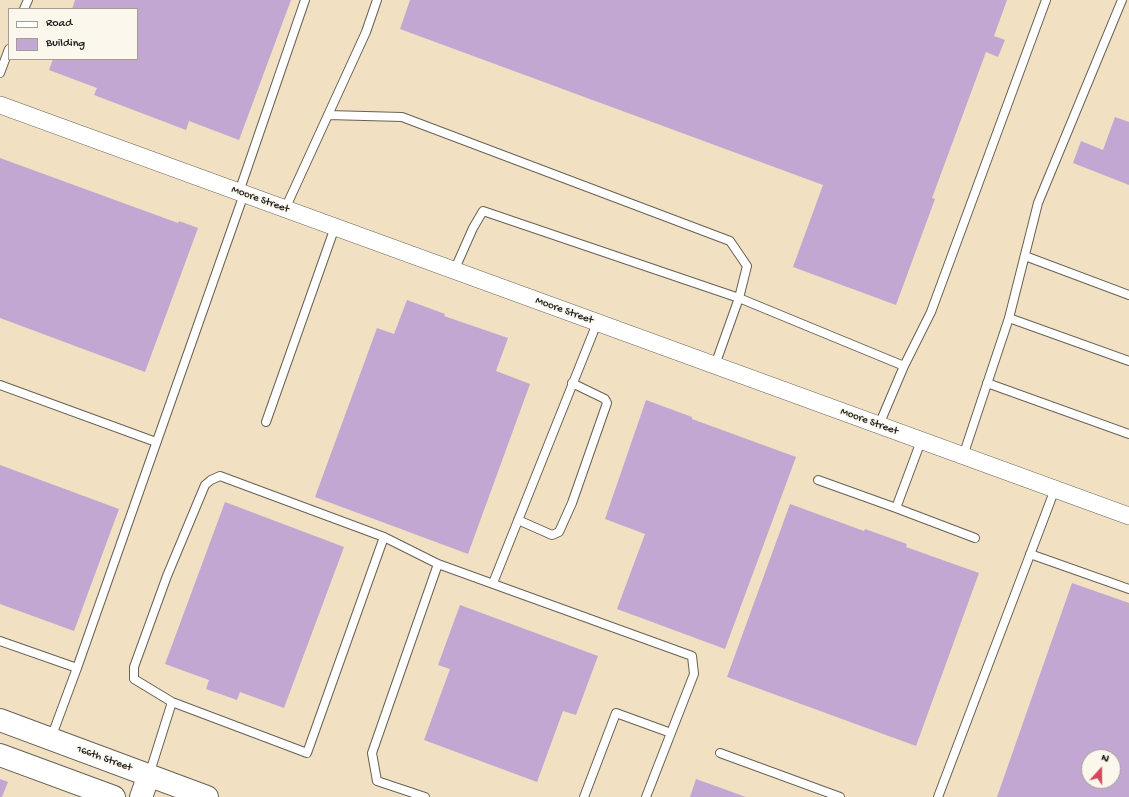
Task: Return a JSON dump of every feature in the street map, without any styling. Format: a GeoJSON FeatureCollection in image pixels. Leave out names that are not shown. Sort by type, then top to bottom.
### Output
{"type":"FeatureCollection","features":[{"type":"Feature","properties":{"kind":"street","name":"Moore Street"},"geometry":{"type":"LineString","coordinates":[[0,106],[1129,516]]}},
{"type":"Feature","properties":{"kind":"street","name":"166th Street"},"geometry":{"type":"LineString","coordinates":[[0,720],[207,797]]}},
{"type":"Feature","properties":{"kind":"street"},"geometry":{"type":"LineString","coordinates":[[0,755],[114,797]]}},
{"type":"Feature","properties":{"kind":"street"},"geometry":{"type":"LineString","coordinates":[[141,797],[149,775]]}},
{"type":"Feature","properties":{"kind":"lane"},"geometry":{"type":"LineString","coordinates":[[51,739],[156,442],[305,0]]}},
{"type":"Feature","properties":{"kind":"lane"},"geometry":{"type":"LineString","coordinates":[[285,209],[366,32],[377,0]]}},
{"type":"Feature","properties":{"kind":"lane"},"geometry":{"type":"LineString","coordinates":[[879,425],[904,366],[931,312],[1046,0]]}},
{"type":"Feature","properties":{"kind":"lane"},"geometry":{"type":"LineString","coordinates":[[963,456],[1009,318],[1038,203],[1122,0]]}},
{"type":"Feature","properties":{"kind":"lane"},"geometry":{"type":"LineString","coordinates":[[0,73],[8,52]]}},
{"type":"Feature","properties":{"kind":"lane"},"geometry":{"type":"LineString","coordinates":[[328,115],[402,117],[730,241],[747,266],[739,298],[715,365]]}},
{"type":"Feature","properties":{"kind":"lane"},"geometry":{"type":"LineString","coordinates":[[454,271],[473,228],[483,211],[739,298],[904,366]]}},
{"type":"Feature","properties":{"kind":"lane"},"geometry":{"type":"LineString","coordinates":[[266,422],[334,227]]}},
{"type":"Feature","properties":{"kind":"lane"},"geometry":{"type":"LineString","coordinates":[[1025,256],[1129,294]]}},
{"type":"Feature","properties":{"kind":"lane"},"geometry":{"type":"LineString","coordinates":[[1009,318],[1129,362]]}},
{"type":"Feature","properties":{"kind":"lane"},"geometry":{"type":"LineString","coordinates":[[493,583],[597,323]]}},
{"type":"Feature","properties":{"kind":"lane"},"geometry":{"type":"LineString","coordinates":[[518,520],[552,535],[559,532],[572,503],[607,403],[605,399],[572,383]]}},
{"type":"Feature","properties":{"kind":"lane"},"geometry":{"type":"LineString","coordinates":[[987,383],[1129,434]]}},
{"type":"Feature","properties":{"kind":"lane"},"geometry":{"type":"LineString","coordinates":[[0,385],[156,442]]}},
{"type":"Feature","properties":{"kind":"lane"},"geometry":{"type":"LineString","coordinates":[[896,508],[921,440]]}},
{"type":"Feature","properties":{"kind":"lane"},"geometry":{"type":"LineString","coordinates":[[384,537],[307,753],[172,702],[134,678],[134,666],[167,576],[205,485],[211,480],[220,476],[384,537],[438,564],[692,656],[694,674],[646,797]]}},
{"type":"Feature","properties":{"kind":"lane"},"geometry":{"type":"LineString","coordinates":[[818,480],[975,538]]}},
{"type":"Feature","properties":{"kind":"lane"},"geometry":{"type":"LineString","coordinates":[[938,797],[1055,489]]}},
{"type":"Feature","properties":{"kind":"lane"},"geometry":{"type":"LineString","coordinates":[[1030,554],[1129,589]]}},
{"type":"Feature","properties":{"kind":"lane"},"geometry":{"type":"LineString","coordinates":[[425,797],[377,781],[372,753],[438,564]]}},
{"type":"Feature","properties":{"kind":"lane"},"geometry":{"type":"LineString","coordinates":[[0,641],[77,668]]}},
{"type":"Feature","properties":{"kind":"lane"},"geometry":{"type":"LineString","coordinates":[[149,775],[172,702]]}},
{"type":"Feature","properties":{"kind":"lane"},"geometry":{"type":"LineString","coordinates":[[584,797],[616,713],[671,734]]}},
{"type":"Feature","properties":{"kind":"lane"},"geometry":{"type":"LineString","coordinates":[[720,753],[840,797]]}},
{"type":"Feature","properties":{"kind":"building"},"geometry":{"type":"Polygon","coordinates":[[[75,0],[291,0],[239,140],[189,121],[186,130],[94,95],[97,88],[49,70],[53,60],[138,60],[138,8],[72,8],[75,0]]]}},
{"type":"Feature","properties":{"kind":"building"},"geometry":{"type":"Polygon","coordinates":[[[410,0],[1007,0],[994,36],[1005,40],[998,57],[986,52],[932,198],[935,199],[896,305],[793,267],[823,185],[400,29],[410,0]]]}},
{"type":"Feature","properties":{"kind":"building"},"geometry":{"type":"Polygon","coordinates":[[[1115,117],[1129,122],[1129,185],[1073,163],[1081,141],[1103,150],[1115,117]]]}},
{"type":"Feature","properties":{"kind":"building"},"geometry":{"type":"Polygon","coordinates":[[[0,158],[178,223],[179,221],[198,228],[145,372],[0,318],[0,158]]]}},
{"type":"Feature","properties":{"kind":"building"},"geometry":{"type":"Polygon","coordinates":[[[407,300],[445,314],[444,316],[508,338],[496,371],[530,384],[468,554],[315,497],[377,328],[394,334],[407,300]]]}},
{"type":"Feature","properties":{"kind":"building"},"geometry":{"type":"Polygon","coordinates":[[[646,400],[692,417],[692,419],[796,457],[725,649],[617,609],[645,534],[605,519],[646,400]]]}},
{"type":"Feature","properties":{"kind":"building"},"geometry":{"type":"Polygon","coordinates":[[[0,465],[119,509],[74,631],[0,604],[0,465]]]}},
{"type":"Feature","properties":{"kind":"building"},"geometry":{"type":"Polygon","coordinates":[[[225,502],[344,547],[284,708],[240,692],[237,700],[206,689],[209,680],[165,664],[225,502]]]}},
{"type":"Feature","properties":{"kind":"building"},"geometry":{"type":"Polygon","coordinates":[[[790,504],[864,531],[865,529],[907,544],[906,547],[979,573],[916,746],[727,677],[790,504]]]}},
{"type":"Feature","properties":{"kind":"building"},"geometry":{"type":"Polygon","coordinates":[[[1072,583],[1129,603],[1129,797],[997,797],[1072,583]]]}},
{"type":"Feature","properties":{"kind":"building"},"geometry":{"type":"Polygon","coordinates":[[[460,605],[598,656],[576,715],[563,711],[537,782],[424,740],[450,669],[438,665],[460,605]]]}},
{"type":"Feature","properties":{"kind":"building"},"geometry":{"type":"Polygon","coordinates":[[[0,779],[8,782],[2,797],[0,797],[0,779]]]}},
{"type":"Feature","properties":{"kind":"building"},"geometry":{"type":"Polygon","coordinates":[[[696,779],[746,797],[690,797],[696,779]]]}}]}
